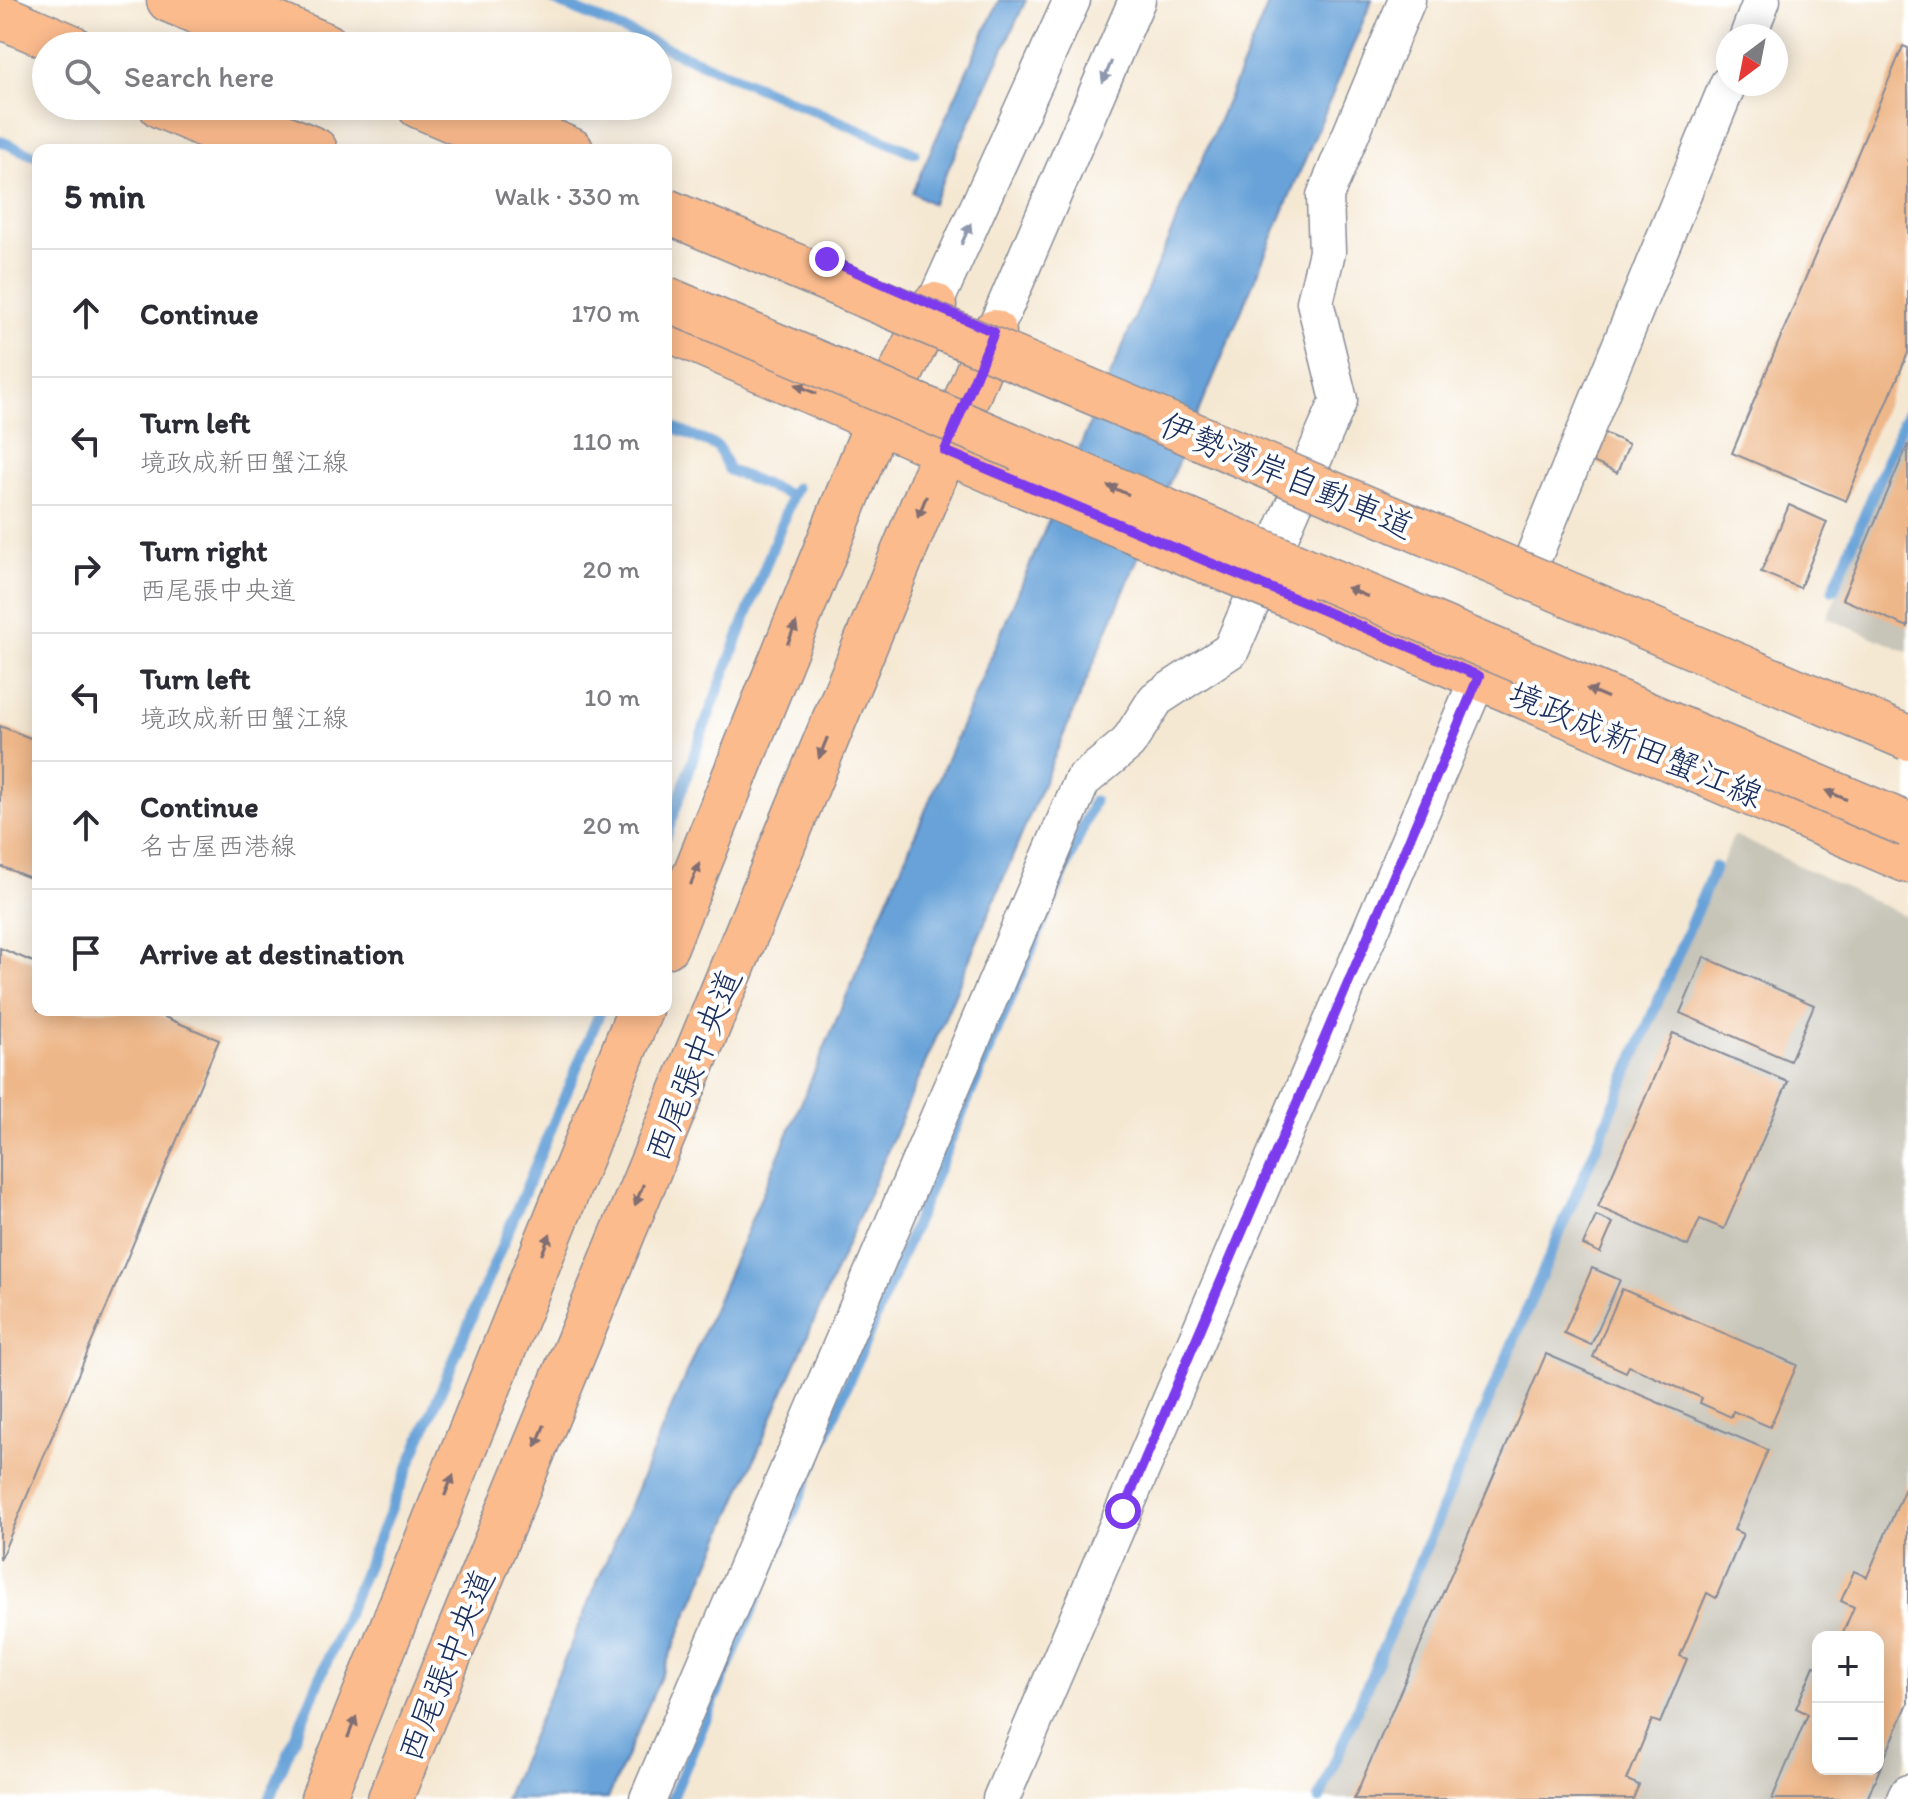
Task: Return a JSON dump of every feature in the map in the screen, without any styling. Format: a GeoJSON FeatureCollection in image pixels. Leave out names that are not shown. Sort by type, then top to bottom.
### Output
{"type":"FeatureCollection","features":[{"type":"Feature","properties":{"kind":"main road"},"geometry":{"type":"LineString","coordinates":[[169,0],[245,32]]}},
{"type":"Feature","properties":{"kind":"main road"},"geometry":{"type":"LineString","coordinates":[[219,0],[294,32]]}},
{"type":"Feature","properties":{"kind":"main road"},"geometry":{"type":"LineString","coordinates":[[0,16],[37,32]]}},
{"type":"Feature","properties":{"kind":"main road"},"geometry":{"type":"LineString","coordinates":[[0,35],[32,50]]}},
{"type":"Feature","properties":{"kind":"main road"},"geometry":{"type":"LineString","coordinates":[[193,120],[247,144]]}},
{"type":"Feature","properties":{"kind":"main road"},"geometry":{"type":"LineString","coordinates":[[244,120],[301,144]]}},
{"type":"Feature","properties":{"kind":"main road"},"geometry":{"type":"LineString","coordinates":[[452,120],[508,144]]}},
{"type":"Feature","properties":{"kind":"main road"},"geometry":{"type":"LineString","coordinates":[[501,120],[557,144]]}},
{"type":"Feature","properties":{"kind":"main road"},"geometry":{"type":"LineString","coordinates":[[672,194],[1531,563],[1908,719]]}},
{"type":"Feature","properties":{"kind":"main road","name":"伊勢湾岸自動車道"},"geometry":{"type":"LineString","coordinates":[[672,214],[1908,738]]}},
{"type":"Feature","properties":{"kind":"main road"},"geometry":{"type":"LineString","coordinates":[[672,302],[1908,825]]}},
{"type":"Feature","properties":{"kind":"main road","name":"西尾張中央道"},"geometry":{"type":"LineString","coordinates":[[672,931],[878,420],[934,305]]}},
{"type":"Feature","properties":{"kind":"main road","name":"境政成新田蟹江線"},"geometry":{"type":"LineString","coordinates":[[672,331],[1026,486],[1908,861]]}},
{"type":"Feature","properties":{"kind":"main road","name":"西尾張中央道"},"geometry":{"type":"LineString","coordinates":[[390,1799],[994,332]]}},
{"type":"Feature","properties":{"kind":"main road","name":"西尾張中央道"},"geometry":{"type":"LineString","coordinates":[[323,1799],[638,1016]]}},
{"type":"Feature","properties":{"kind":"street"},"geometry":{"type":"LineString","coordinates":[[934,305],[1072,0]]}},
{"type":"Feature","properties":{"kind":"street"},"geometry":{"type":"LineString","coordinates":[[994,332],[1137,0]]}},
{"type":"Feature","properties":{"kind":"street"},"geometry":{"type":"LineString","coordinates":[[648,1799],[1082,781],[1128,743],[1156,699],[1231,650],[1339,400],[1315,302],[1327,252],[1325,196],[1407,0]]}},
{"type":"Feature","properties":{"kind":"street"},"geometry":{"type":"LineString","coordinates":[[1753,24],[1762,0]]}},
{"type":"Feature","properties":{"kind":"street"},"geometry":{"type":"LineString","coordinates":[[1531,563],[1723,96]]}},
{"type":"Feature","properties":{"kind":"street"},"geometry":{"type":"LineString","coordinates":[[1001,1799],[1479,676]]}},
{"type":"Feature","properties":{"kind":"street"},"geometry":{"type":"LineString","coordinates":[[1905,1799],[1908,1793]]}},
{"type":"Feature","properties":{"kind":"shaded area"},"geometry":{"type":"Polygon","coordinates":[[[1908,424],[1908,652],[1827,618],[1908,424]]]}},
{"type":"Feature","properties":{"kind":"shaded area"},"geometry":{"type":"Polygon","coordinates":[[[1734,835],[1908,917],[1908,1756],[1890,1799],[1323,1799],[1734,835]]]}},
{"type":"Feature","properties":{"kind":"water"},"geometry":{"type":"Polygon","coordinates":[[[999,0],[1026,0],[932,204],[912,192],[999,0]]]}},
{"type":"Feature","properties":{"kind":"water"},"geometry":{"type":"Polygon","coordinates":[[[1270,0],[1372,0],[949,1008],[608,1799],[505,1799],[1270,0]]]}},
{"type":"Feature","properties":{"kind":"building"},"geometry":{"type":"Polygon","coordinates":[[[1903,46],[1908,48],[1908,353],[1846,501],[1732,453],[1903,46]]]}},
{"type":"Feature","properties":{"kind":"building"},"geometry":{"type":"Polygon","coordinates":[[[1604,433],[1629,444],[1617,473],[1593,462],[1604,433]]]}},
{"type":"Feature","properties":{"kind":"building"},"geometry":{"type":"Polygon","coordinates":[[[1908,444],[1908,627],[1842,599],[1908,444]]]}},
{"type":"Feature","properties":{"kind":"building"},"geometry":{"type":"Polygon","coordinates":[[[1789,505],[1827,522],[1800,588],[1761,572],[1789,505]]]}},
{"type":"Feature","properties":{"kind":"building"},"geometry":{"type":"Polygon","coordinates":[[[0,726],[32,739],[32,879],[0,866],[0,726]]]}},
{"type":"Feature","properties":{"kind":"building"},"geometry":{"type":"Polygon","coordinates":[[[0,948],[32,961],[32,1016],[162,1016],[219,1040],[0,1560],[0,948]]]}},
{"type":"Feature","properties":{"kind":"building"},"geometry":{"type":"Polygon","coordinates":[[[1704,957],[1814,1005],[1790,1061],[1680,1013],[1704,957]]]}},
{"type":"Feature","properties":{"kind":"building"},"geometry":{"type":"Polygon","coordinates":[[[1673,1033],[1788,1082],[1724,1229],[1700,1219],[1688,1246],[1598,1207],[1673,1033]]]}},
{"type":"Feature","properties":{"kind":"building"},"geometry":{"type":"Polygon","coordinates":[[[1596,1216],[1613,1223],[1600,1253],[1583,1245],[1596,1216]]]}},
{"type":"Feature","properties":{"kind":"building"},"geometry":{"type":"Polygon","coordinates":[[[1592,1268],[1620,1280],[1591,1345],[1564,1333],[1592,1268]]]}},
{"type":"Feature","properties":{"kind":"building"},"geometry":{"type":"Polygon","coordinates":[[[1622,1289],[1797,1365],[1770,1427],[1733,1411],[1731,1417],[1700,1403],[1702,1398],[1629,1366],[1626,1372],[1593,1357],[1622,1289]]]}},
{"type":"Feature","properties":{"kind":"building"},"geometry":{"type":"Polygon","coordinates":[[[1546,1354],[1768,1450],[1734,1530],[1743,1534],[1716,1598],[1707,1593],[1680,1656],[1687,1659],[1660,1723],[1652,1720],[1627,1780],[1639,1785],[1633,1799],[1354,1799],[1546,1354]]]}},
{"type":"Feature","properties":{"kind":"building"},"geometry":{"type":"Polygon","coordinates":[[[1908,1481],[1908,1703],[1884,1759],[1884,1631],[1844,1631],[1854,1607],[1841,1601],[1854,1571],[1867,1577],[1908,1481]]]}},
{"type":"Feature","properties":{"kind":"building"},"geometry":{"type":"Polygon","coordinates":[[[1812,1671],[1812,1775],[1877,1775],[1867,1799],[1772,1799],[1808,1714],[1796,1708],[1812,1671]]]}},
{"type":"Feature","properties":{"kind":"waterway"},"geometry":{"type":"LineString","coordinates":[[553,0],[629,32]]}},
{"type":"Feature","properties":{"kind":"waterway"},"geometry":{"type":"LineString","coordinates":[[672,50],[914,153]]}},
{"type":"Feature","properties":{"kind":"waterway"},"geometry":{"type":"LineString","coordinates":[[0,141],[32,154]]}},
{"type":"Feature","properties":{"kind":"waterway"},"geometry":{"type":"LineString","coordinates":[[1833,590],[1908,411]]}},
{"type":"Feature","properties":{"kind":"waterway"},"geometry":{"type":"LineString","coordinates":[[672,427],[718,447],[729,470],[792,496],[796,488]]}},
{"type":"Feature","properties":{"kind":"waterway"},"geometry":{"type":"LineString","coordinates":[[672,819],[792,496]]}},
{"type":"Feature","properties":{"kind":"waterway"},"geometry":{"type":"LineString","coordinates":[[672,1799],[1094,801]]}},
{"type":"Feature","properties":{"kind":"waterway"},"geometry":{"type":"LineString","coordinates":[[1319,1799],[1715,867]]}},
{"type":"Feature","properties":{"kind":"waterway"},"geometry":{"type":"LineString","coordinates":[[269,1799],[598,1016]]}},
{"type":"Feature","properties":{"kind":"route"},"geometry":{"type":"LineString","coordinates":[[827,259],[994,332],[945,451],[1479,676],[1123,1511]]}}]}
